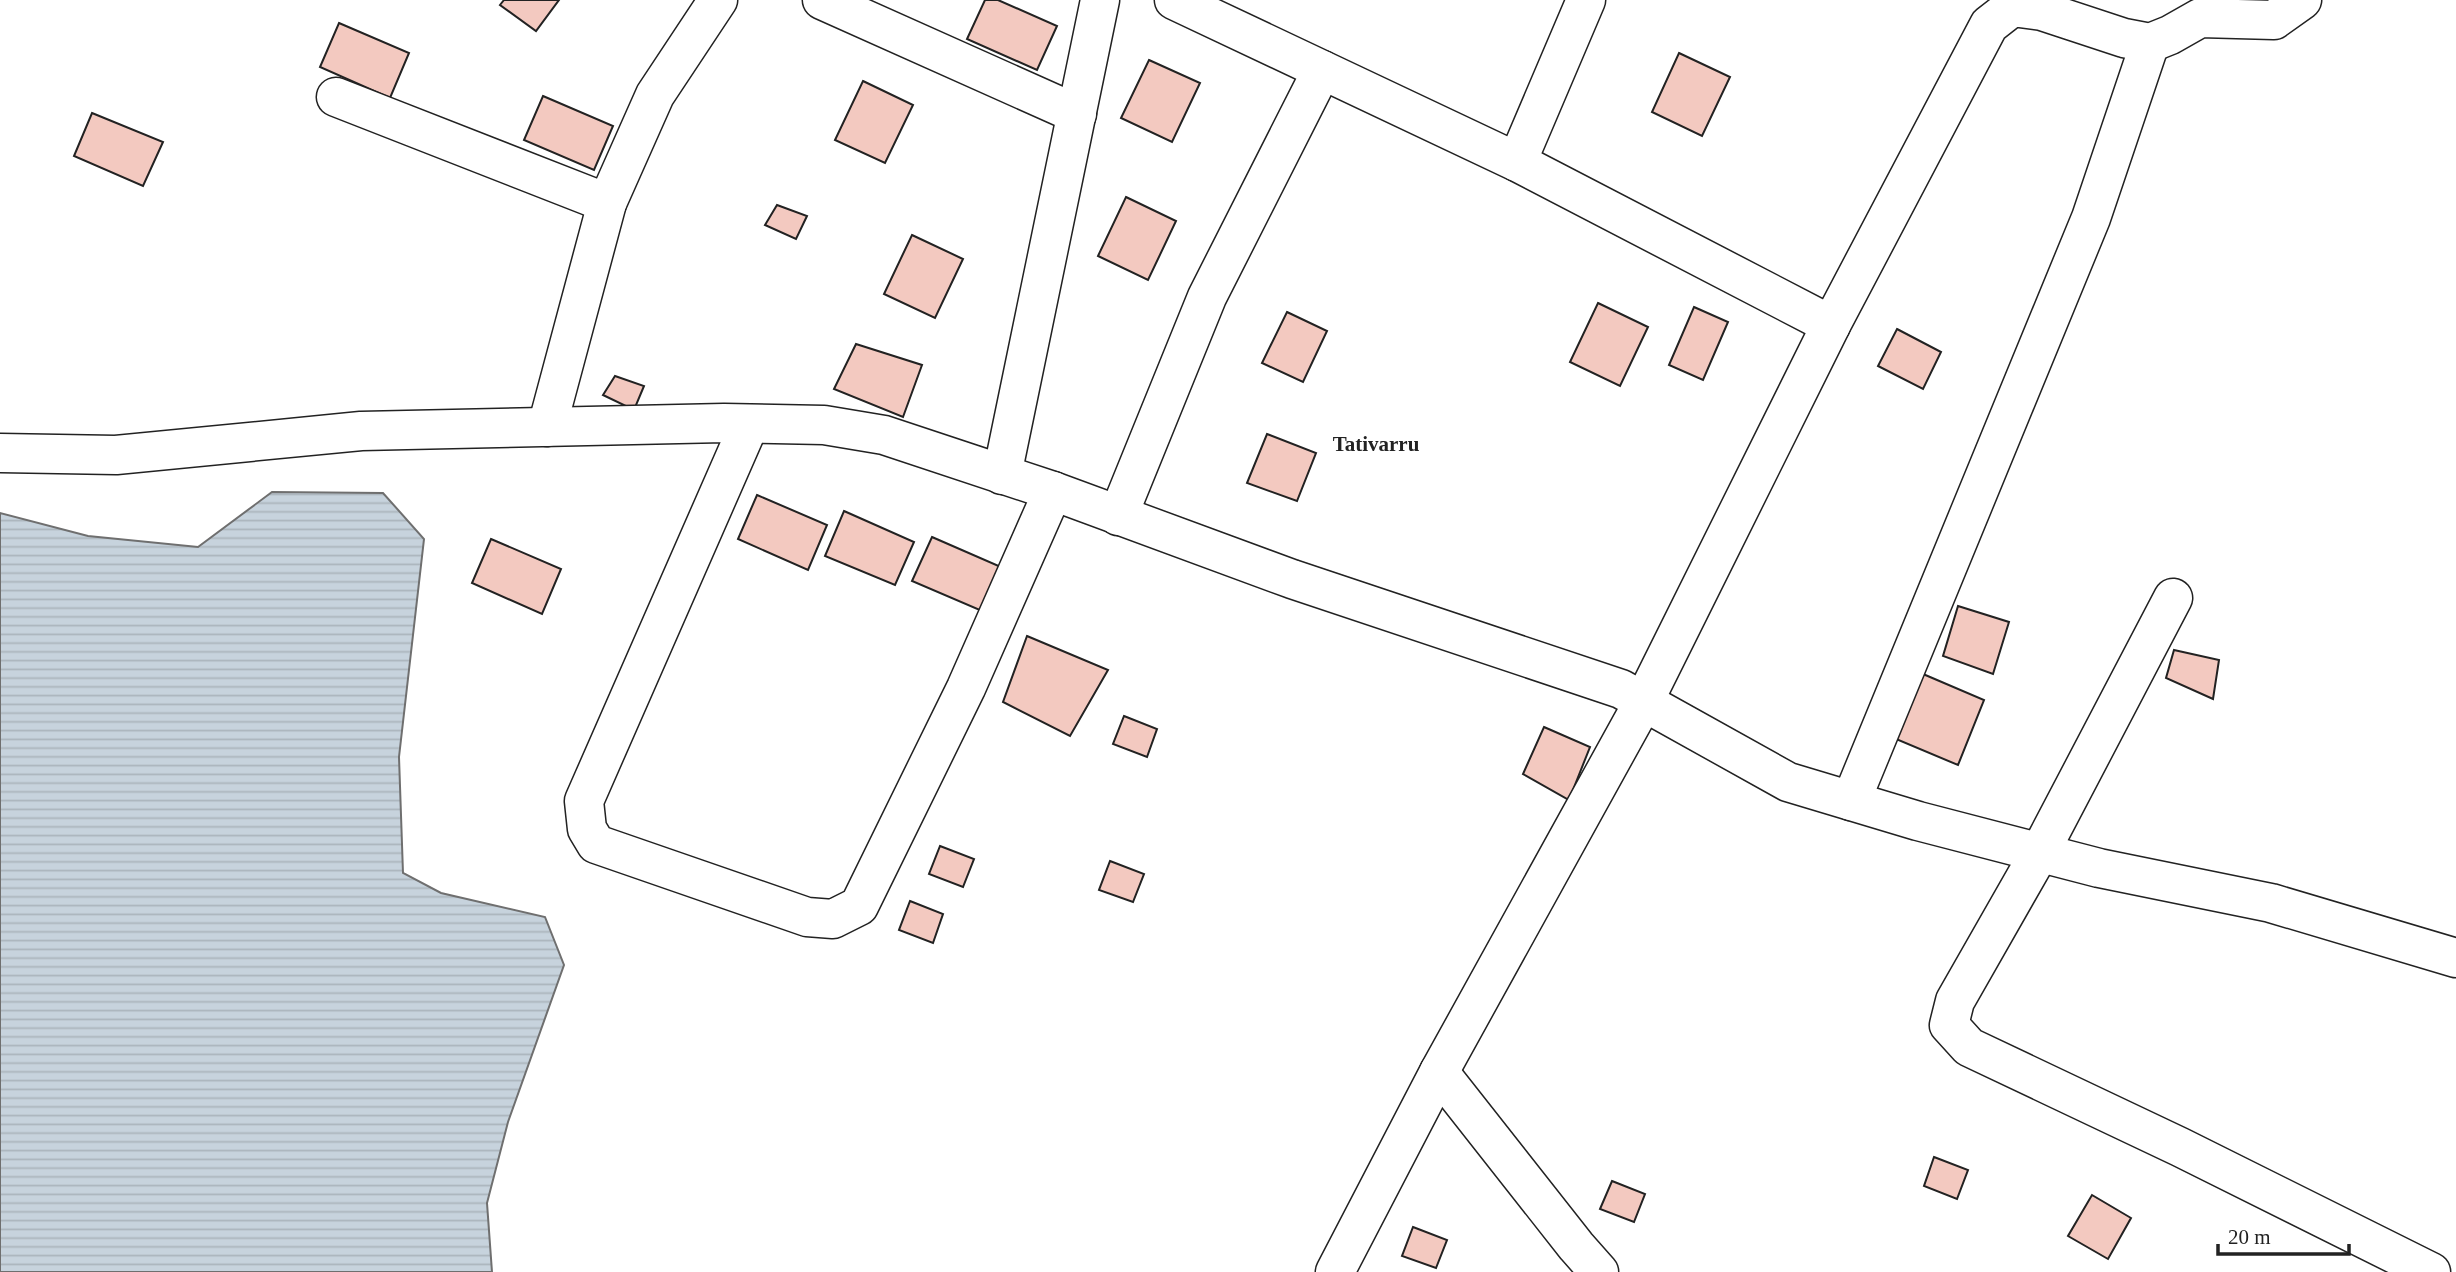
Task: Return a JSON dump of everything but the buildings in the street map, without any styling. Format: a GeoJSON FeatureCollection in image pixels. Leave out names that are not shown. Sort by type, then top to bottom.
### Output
{"type":"FeatureCollection","features":[{"type":"Feature","properties":{"kind":"street"},"geometry":{"type":"LineString","coordinates":[[547,427],[607,203],[655,95],[718,0]]}},
{"type":"Feature","properties":{"kind":"street"},"geometry":{"type":"LineString","coordinates":[[822,0],[1077,114]]}},
{"type":"Feature","properties":{"kind":"street"},"geometry":{"type":"LineString","coordinates":[[1002,475],[1100,0]]}},
{"type":"Feature","properties":{"kind":"street"},"geometry":{"type":"LineString","coordinates":[[1174,0],[1517,162],[1831,325]]}},
{"type":"Feature","properties":{"kind":"street"},"geometry":{"type":"LineString","coordinates":[[1517,162],[1586,0]]}},
{"type":"Feature","properties":{"kind":"street"},"geometry":{"type":"LineString","coordinates":[[1335,1272],[1438,1072],[1644,701],[1831,325],[1989,25],[2010,3],[2124,38],[2150,43],[2171,35],[2200,18],[2274,20],[2302,0]]}},
{"type":"Feature","properties":{"kind":"street"},"geometry":{"type":"LineString","coordinates":[[1852,801],[2091,218],[2150,43]]}},
{"type":"Feature","properties":{"kind":"street"},"geometry":{"type":"LineString","coordinates":[[1118,516],[1207,297],[1322,71]]}},
{"type":"Feature","properties":{"kind":"street"},"geometry":{"type":"LineString","coordinates":[[336,97],[607,203]]}},
{"type":"Feature","properties":{"kind":"street"},"geometry":{"type":"LineString","coordinates":[[0,453],[117,455],[361,431],[724,423],[824,425],[884,435],[1054,491],[1292,579],[1621,688],[1788,782],[2099,868],[2271,903],[2456,958]]}},
{"type":"Feature","properties":{"kind":"street"},"geometry":{"type":"LineString","coordinates":[[749,425],[584,802],[587,829],[596,844],[807,917],[833,919],[859,906],[966,688],[1054,491]]}},
{"type":"Feature","properties":{"kind":"street"},"geometry":{"type":"LineString","coordinates":[[2173,598],[2039,852],[1955,1001],[1949,1025],[1969,1046],[2431,1272]]}},
{"type":"Feature","properties":{"kind":"street"},"geometry":{"type":"LineString","coordinates":[[1438,1072],[1599,1272]]}},
{"type":"Feature","properties":{"kind":"shaded area"},"geometry":{"type":"Polygon","coordinates":[[[272,492],[383,493],[424,539],[399,757],[403,873],[441,893],[545,917],[564,965],[508,1122],[487,1203],[492,1272],[0,1272],[0,513],[88,536],[198,547],[272,492]]]}},
{"type":"Feature","properties":{"kind":"district","name":"Tativarru"},"geometry":{"type":"Point","coordinates":[1376,444]}}]}
